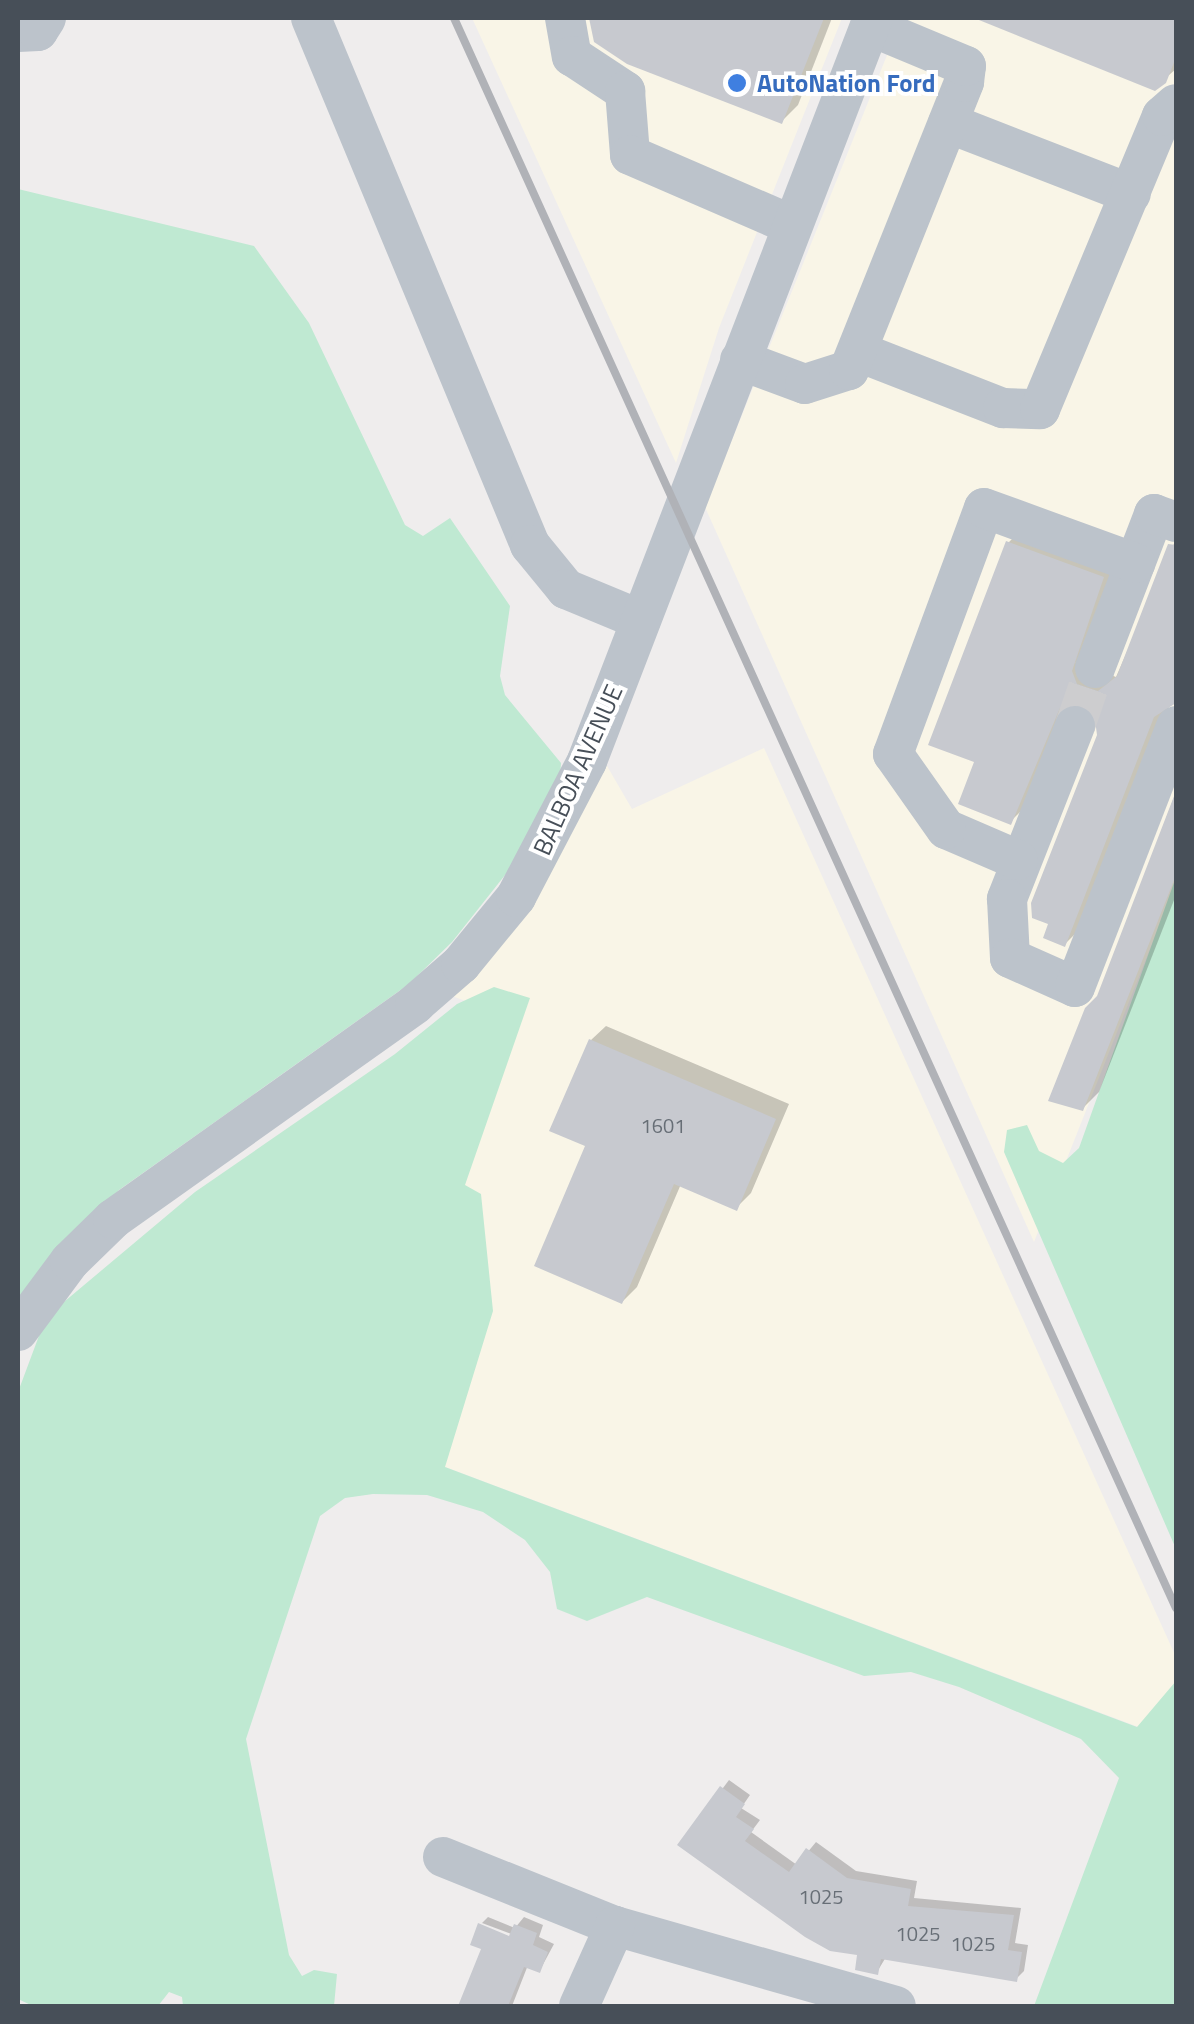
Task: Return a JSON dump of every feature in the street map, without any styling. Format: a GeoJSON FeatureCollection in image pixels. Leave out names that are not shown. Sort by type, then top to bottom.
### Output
{"type":"FeatureCollection","features":[{"type":"Feature","properties":{"kind":"street"},"geometry":{"type":"LineString","coordinates":[[18,32],[38,32],[46,18]]}},
{"type":"Feature","properties":{"kind":"street"},"geometry":{"type":"LineString","coordinates":[[311,18],[530,544],[566,589],[641,620]]}},
{"type":"Feature","properties":{"kind":"street"},"geometry":{"type":"LineString","coordinates":[[565,18],[572,56],[625,91],[630,156],[792,226]]}},
{"type":"Feature","properties":{"kind":"street"},"geometry":{"type":"LineString","coordinates":[[740,360],[805,384],[838,378],[859,352],[948,124],[966,66],[872,22]]}},
{"type":"Feature","properties":{"kind":"street","name":"BALBOA AVENUE"},"geometry":{"type":"LineString","coordinates":[[18,1331],[70,1260],[126,1208],[402,1014],[488,933],[561,818],[872,22]]}},
{"type":"Feature","properties":{"kind":"street"},"geometry":{"type":"LineString","coordinates":[[859,352],[1003,408],[1040,409],[1162,116],[1176,104]]}},
{"type":"Feature","properties":{"kind":"street"},"geometry":{"type":"LineString","coordinates":[[948,124],[1131,194]]}},
{"type":"Feature","properties":{"kind":"street"},"geometry":{"type":"LineString","coordinates":[[1018,860],[946,829],[893,754],[984,508],[1136,563]]}},
{"type":"Feature","properties":{"kind":"street"},"geometry":{"type":"LineString","coordinates":[[1095,668],[1154,514],[1176,522]]}},
{"type":"Feature","properties":{"kind":"street"},"geometry":{"type":"LineString","coordinates":[[1075,726],[1018,860],[1006,899],[1010,958],[1074,987],[1176,726]]}},
{"type":"Feature","properties":{"kind":"street"},"geometry":{"type":"LineString","coordinates":[[442,1857],[616,1926],[896,2006]]}},
{"type":"Feature","properties":{"kind":"street"},"geometry":{"type":"LineString","coordinates":[[579,2006],[616,1926]]}},
{"type":"Feature","properties":{"kind":"shaded area"},"geometry":{"type":"Polygon","coordinates":[[[472,18],[842,18],[719,328],[676,463],[472,18]]]}},
{"type":"Feature","properties":{"kind":"shaded area"},"geometry":{"type":"Polygon","coordinates":[[[902,18],[1176,18],[1176,883],[1034,1242],[705,507],[902,18]]]}},
{"type":"Feature","properties":{"kind":"shaded area"},"geometry":{"type":"Polygon","coordinates":[[[764,748],[1176,1657],[1176,1695],[1160,1735],[344,1429],[504,1015],[449,995],[603,759],[632,809],[764,748]]]}},
{"type":"Feature","properties":{"kind":"green space"},"geometry":{"type":"Polygon","coordinates":[[[18,189],[254,246],[309,323],[405,525],[423,536],[450,518],[510,606],[500,676],[505,695],[561,763],[560,778],[513,865],[452,942],[409,984],[119,1190],[18,1300],[18,189]]]}},
{"type":"Feature","properties":{"kind":"green space"},"geometry":{"type":"Polygon","coordinates":[[[1176,877],[1176,1549],[1004,1152],[1007,1130],[1027,1125],[1039,1151],[1063,1163],[1079,1148],[1176,877]]]}},
{"type":"Feature","properties":{"kind":"green space"},"geometry":{"type":"Polygon","coordinates":[[[494,987],[530,998],[465,1185],[481,1194],[493,1311],[445,1467],[1137,1727],[1176,1681],[1176,2006],[1034,2006],[1119,1778],[1081,1739],[959,1687],[911,1672],[864,1676],[647,1597],[587,1621],[557,1609],[550,1572],[525,1540],[483,1512],[427,1495],[373,1494],[345,1498],[320,1516],[246,1739],[289,1955],[302,1976],[314,1970],[337,1974],[334,2006],[183,2006],[182,1997],[169,1992],[158,2006],[33,2006],[18,1999],[18,1392],[46,1317],[195,1192],[395,1054],[457,1004],[494,987]]]}},
{"type":"Feature","properties":{"kind":"building","name":"AutoNation Ford"},"geometry":{"type":"Polygon","coordinates":[[[589,18],[824,18],[782,124],[627,64],[594,42],[589,18]]]}},
{"type":"Feature","properties":{"kind":"building"},"geometry":{"type":"Polygon","coordinates":[[[974,18],[1176,18],[1176,57],[1166,83],[1155,91],[974,18]]]}},
{"type":"Feature","properties":{"kind":"building"},"geometry":{"type":"Polygon","coordinates":[[[1006,541],[1104,577],[1072,671],[1077,684],[1098,691],[1117,676],[1168,544],[1176,545],[1176,703],[1154,717],[1065,947],[1043,938],[1048,924],[1032,918],[1031,903],[1097,735],[1094,712],[1083,704],[1060,708],[1011,825],[958,804],[974,762],[928,745],[1006,541]]]}},
{"type":"Feature","properties":{"kind":"building"},"geometry":{"type":"Polygon","coordinates":[[[1176,791],[1176,875],[1083,1111],[1048,1101],[1085,1008],[1097,996],[1176,791]]]}},
{"type":"Feature","properties":{"kind":"building"},"geometry":{"type":"Polygon","coordinates":[[[589,1039],[776,1119],[737,1211],[674,1184],[622,1304],[534,1266],[585,1146],[549,1131],[589,1039]]]}},
{"type":"Feature","properties":{"kind":"building"},"geometry":{"type":"Polygon","coordinates":[[[720,1786],[745,1804],[736,1817],[754,1829],[745,1841],[789,1872],[806,1848],[847,1878],[911,1889],[908,1906],[1014,1915],[1008,1950],[1022,1952],[1017,1982],[881,1959],[878,1975],[855,1970],[857,1955],[830,1951],[805,1937],[677,1845],[720,1786]]]}},
{"type":"Feature","properties":{"kind":"building"},"geometry":{"type":"Polygon","coordinates":[[[478,1923],[509,1936],[514,1924],[537,1933],[533,1945],[548,1952],[540,1973],[524,1967],[508,2006],[458,2006],[481,1949],[470,1945],[478,1923]]]}},
{"type":"Feature","properties":{"kind":"tunnel"},"geometry":{"type":"LineString","coordinates":[[1075,726],[1095,668]]}},
{"type":"Feature","properties":{"kind":"railway"},"geometry":{"type":"LineString","coordinates":[[454,18],[1176,1608]]}},
{"type":"Feature","properties":{"kind":"place","name":"AutoNation Ford"},"geometry":{"type":"Point","coordinates":[737,83]}}]}
